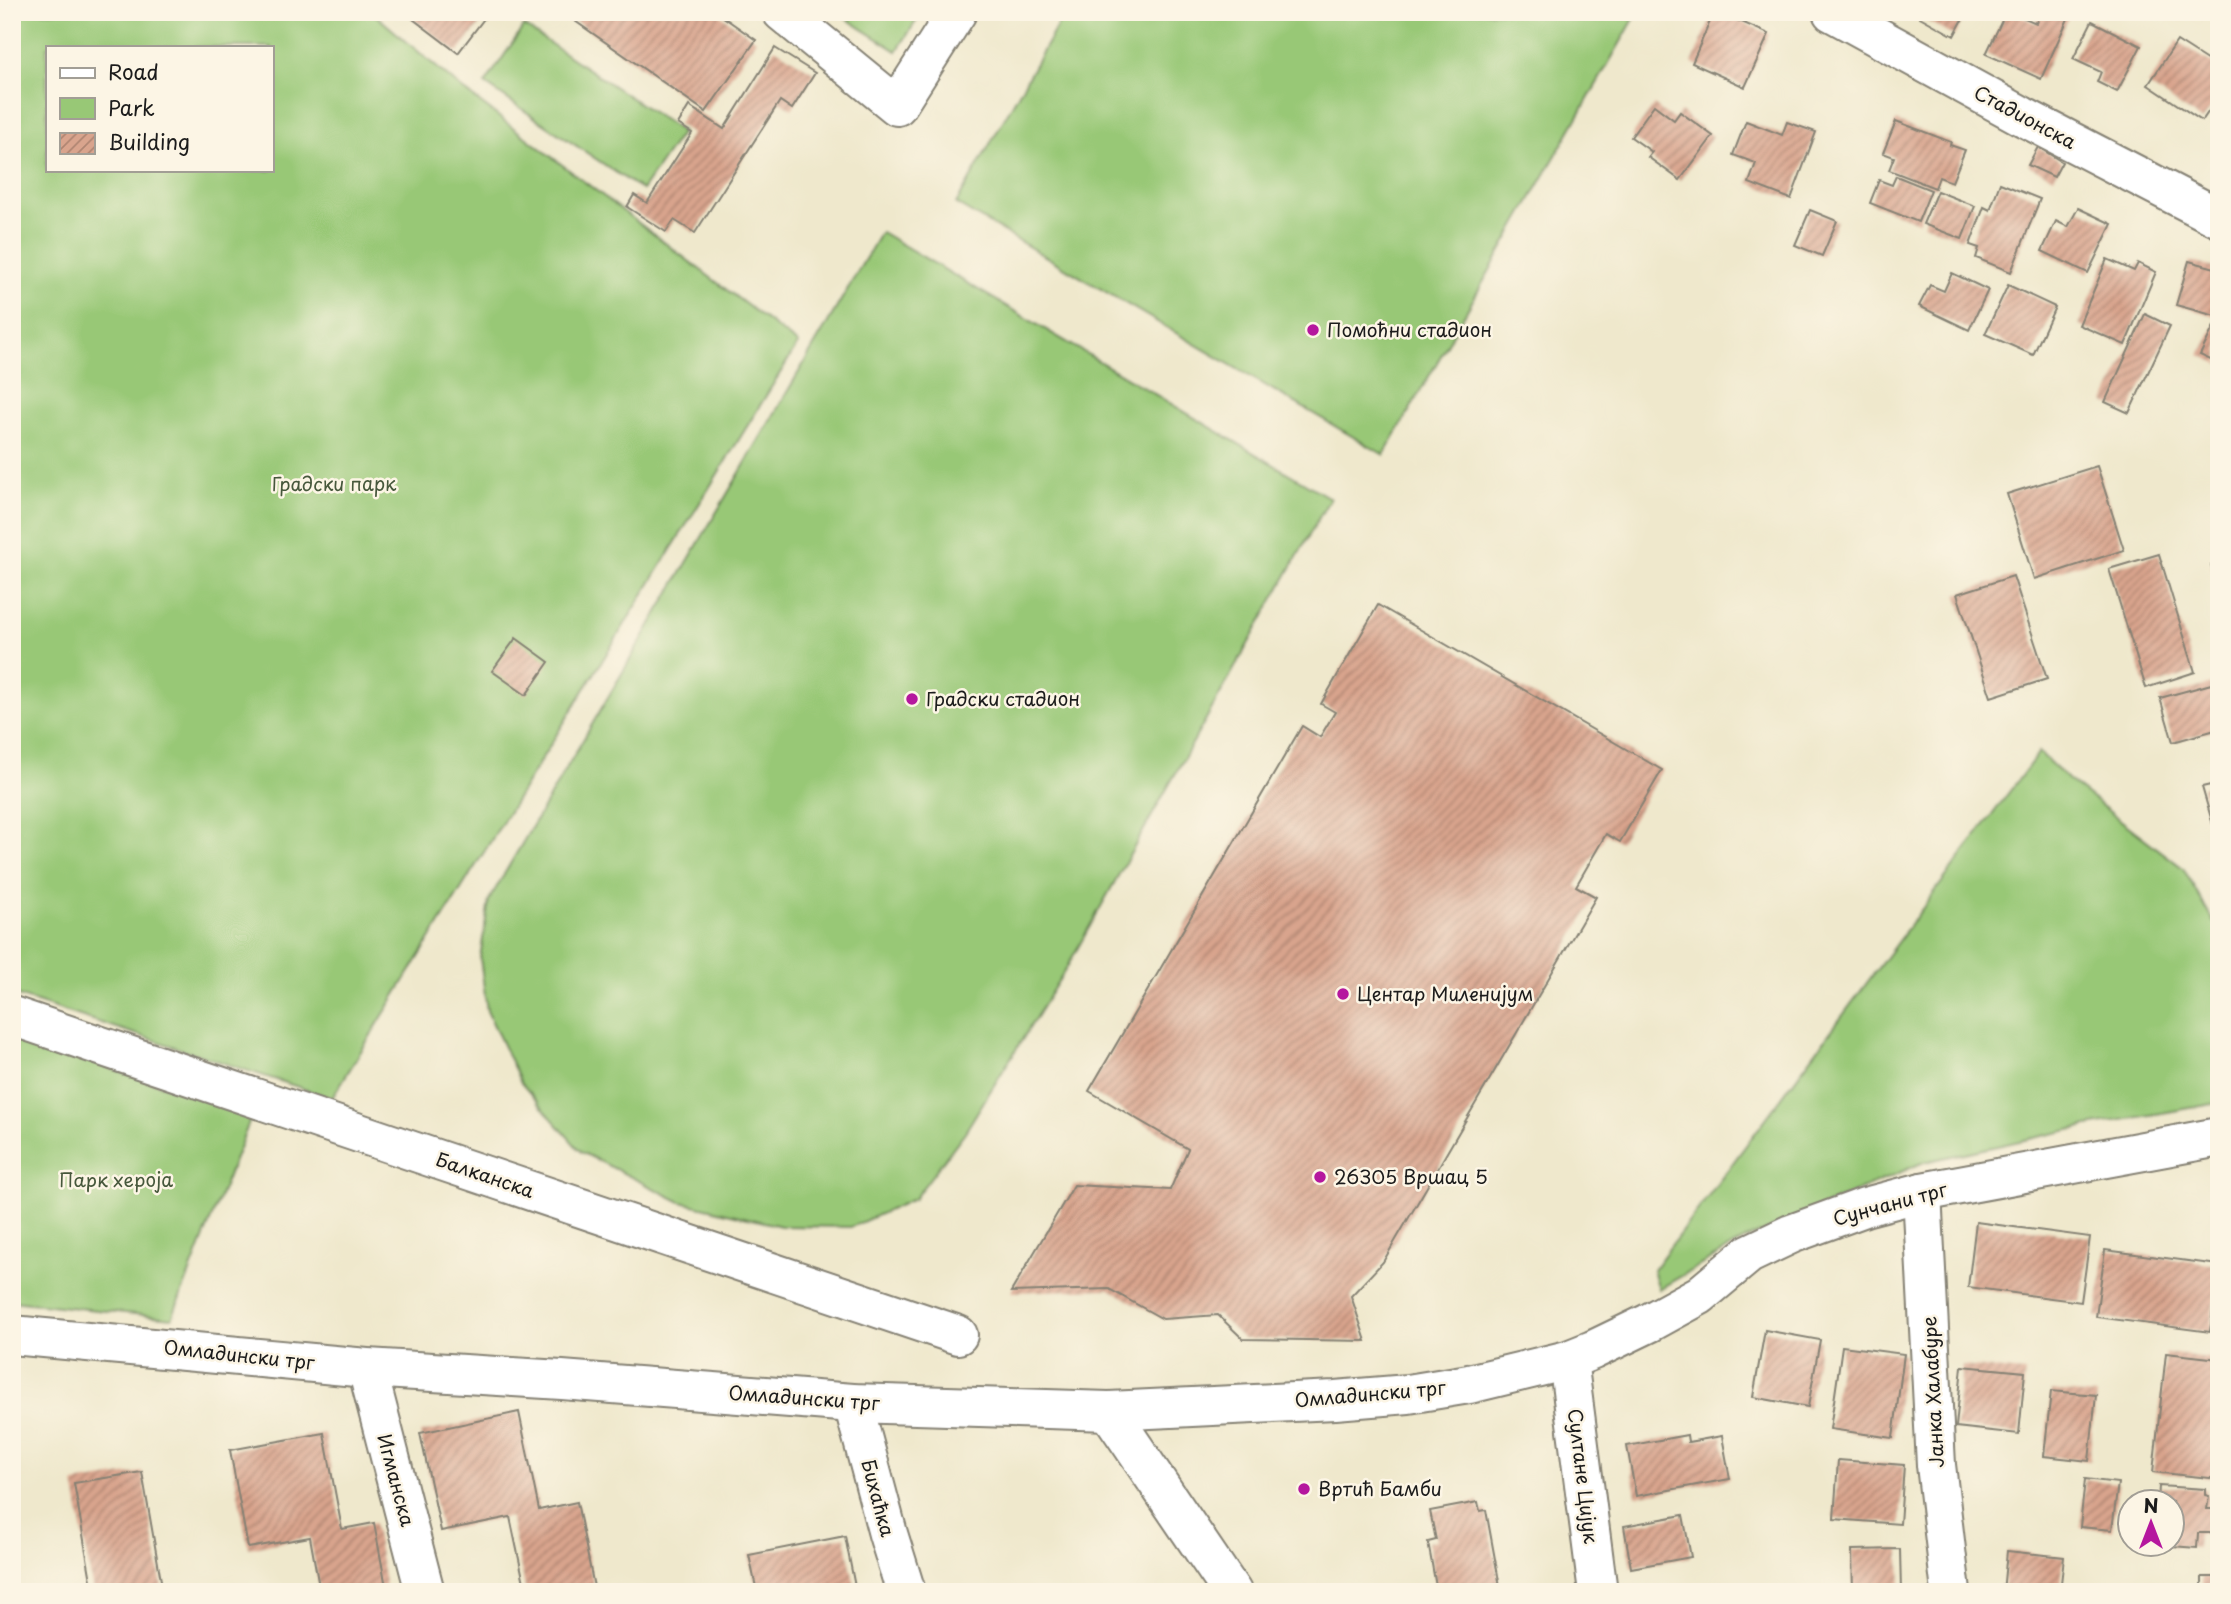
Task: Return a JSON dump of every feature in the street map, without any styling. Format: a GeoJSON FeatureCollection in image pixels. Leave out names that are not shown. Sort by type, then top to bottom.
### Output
{"type":"FeatureCollection","features":[{"type":"Feature","properties":{"kind":"street"},"geometry":{"type":"LineString","coordinates":[[782,12],[897,106],[957,12]]}},
{"type":"Feature","properties":{"kind":"street","name":"Стадионска"},"geometry":{"type":"LineString","coordinates":[[1832,12],[2022,116],[2219,218]]}},
{"type":"Feature","properties":{"kind":"street","name":"Балканска"},"geometry":{"type":"LineString","coordinates":[[12,1016],[958,1335]]}},
{"type":"Feature","properties":{"kind":"street","name":"Сунчани трг"},"geometry":{"type":"LineString","coordinates":[[1580,1355],[1637,1330],[1700,1295],[1749,1254],[1791,1234],[1865,1207],[1922,1192],[2219,1137]]}},
{"type":"Feature","properties":{"kind":"street","name":"Јанка Халабуре"},"geometry":{"type":"LineString","coordinates":[[1922,1192],[1936,1465],[1951,1592]]}},
{"type":"Feature","properties":{"kind":"street","name":"Омладински трг"},"geometry":{"type":"LineString","coordinates":[[12,1335],[367,1368],[853,1403],[1109,1411],[1408,1394],[1469,1384],[1580,1355]]}},
{"type":"Feature","properties":{"kind":"street","name":"Султане Цијук"},"geometry":{"type":"LineString","coordinates":[[1580,1355],[1598,1592]]}},
{"type":"Feature","properties":{"kind":"street","name":"Игманска"},"geometry":{"type":"LineString","coordinates":[[367,1368],[425,1592]]}},
{"type":"Feature","properties":{"kind":"street","name":"Бихаћка"},"geometry":{"type":"LineString","coordinates":[[853,1403],[906,1592]]}},
{"type":"Feature","properties":{"kind":"street"},"geometry":{"type":"LineString","coordinates":[[1109,1411],[1232,1592]]}},
{"type":"Feature","properties":{"kind":"green space","name":"Градски парк"},"geometry":{"type":"Polygon","coordinates":[[[12,12],[372,12],[461,88],[798,344],[332,1098],[12,994],[12,12]]]}},
{"type":"Feature","properties":{"kind":"green space"},"geometry":{"type":"Polygon","coordinates":[[[836,12],[922,12],[897,51],[836,12]]]}},
{"type":"Feature","properties":{"kind":"green space","name":"Помоћни стадион"},"geometry":{"type":"Polygon","coordinates":[[[1065,12],[1638,12],[1384,455],[956,204],[1065,12]]]}},
{"type":"Feature","properties":{"kind":"green space"},"geometry":{"type":"Polygon","coordinates":[[[524,26],[682,132],[642,190],[485,84],[524,26]]]}},
{"type":"Feature","properties":{"kind":"green space","name":"Градски стадион"},"geometry":{"type":"Polygon","coordinates":[[[881,232],[1330,498],[1067,967],[965,1132],[914,1199],[851,1227],[781,1226],[681,1202],[581,1152],[521,1083],[487,1011],[480,958],[489,900],[881,232]]]}},
{"type":"Feature","properties":{"kind":"green space"},"geometry":{"type":"Polygon","coordinates":[[[2039,752],[2068,780],[2183,868],[2219,931],[2219,1103],[2088,1126],[1924,1162],[1744,1240],[1659,1289],[1653,1270],[2039,752]]]}},
{"type":"Feature","properties":{"kind":"green space","name":"Парк хероја"},"geometry":{"type":"Polygon","coordinates":[[[12,1036],[252,1115],[172,1318],[12,1301],[12,1036]]]}},
{"type":"Feature","properties":{"kind":"building"},"geometry":{"type":"Polygon","coordinates":[[[418,12],[489,12],[458,53],[413,19],[418,12]]]}},
{"type":"Feature","properties":{"kind":"building"},"geometry":{"type":"Polygon","coordinates":[[[562,12],[716,12],[756,40],[706,112],[562,12]]]}},
{"type":"Feature","properties":{"kind":"building"},"geometry":{"type":"Polygon","coordinates":[[[1714,12],[1769,34],[1745,87],[1692,63],[1714,12]]]}},
{"type":"Feature","properties":{"kind":"building"},"geometry":{"type":"Polygon","coordinates":[[[1911,12],[1967,12],[1954,36],[1911,12]]]}},
{"type":"Feature","properties":{"kind":"building"},"geometry":{"type":"Polygon","coordinates":[[[2006,12],[2036,23],[2041,12],[2071,12],[2041,79],[1986,54],[2006,12]]]}},
{"type":"Feature","properties":{"kind":"building"},"geometry":{"type":"Polygon","coordinates":[[[2092,21],[2141,46],[2117,92],[2097,82],[2101,72],[2073,59],[2092,21]]]}},
{"type":"Feature","properties":{"kind":"building"},"geometry":{"type":"Polygon","coordinates":[[[2177,41],[2213,64],[2219,55],[2219,96],[2202,121],[2148,85],[2177,41]]]}},
{"type":"Feature","properties":{"kind":"building"},"geometry":{"type":"Polygon","coordinates":[[[775,48],[815,73],[792,109],[780,101],[695,233],[674,220],[666,232],[627,207],[634,195],[647,203],[692,133],[678,124],[689,106],[724,129],[775,48]]]}},
{"type":"Feature","properties":{"kind":"building"},"geometry":{"type":"Polygon","coordinates":[[[1654,105],[1674,120],[1680,112],[1713,136],[1680,180],[1648,157],[1652,152],[1631,137],[1654,105]]]}},
{"type":"Feature","properties":{"kind":"building"},"geometry":{"type":"Polygon","coordinates":[[[1746,121],[1782,135],[1787,122],[1816,132],[1791,199],[1749,183],[1756,163],[1733,155],[1746,121]]]}},
{"type":"Feature","properties":{"kind":"building"},"geometry":{"type":"Polygon","coordinates":[[[1896,121],[1965,150],[1952,182],[1939,177],[1935,188],[1889,170],[1894,157],[1883,153],[1896,121]]]}},
{"type":"Feature","properties":{"kind":"building"},"geometry":{"type":"Polygon","coordinates":[[[2038,147],[2062,162],[2054,177],[2028,165],[2038,147]]]}},
{"type":"Feature","properties":{"kind":"building"},"geometry":{"type":"Polygon","coordinates":[[[1896,176],[1931,190],[1918,222],[1870,203],[1879,180],[1892,185],[1896,176]]]}},
{"type":"Feature","properties":{"kind":"building"},"geometry":{"type":"Polygon","coordinates":[[[2000,183],[2040,199],[2011,272],[1976,258],[1979,248],[1970,245],[1984,207],[1990,210],[2000,183]]]}},
{"type":"Feature","properties":{"kind":"building"},"geometry":{"type":"Polygon","coordinates":[[[1937,191],[1975,206],[1962,239],[1923,224],[1937,191]]]}},
{"type":"Feature","properties":{"kind":"building"},"geometry":{"type":"Polygon","coordinates":[[[2078,208],[2112,224],[2088,273],[2042,251],[2056,221],[2068,227],[2078,208]]]}},
{"type":"Feature","properties":{"kind":"building"},"geometry":{"type":"Polygon","coordinates":[[[1810,210],[1837,221],[1822,256],[1795,245],[1810,210]]]}},
{"type":"Feature","properties":{"kind":"building"},"geometry":{"type":"Polygon","coordinates":[[[2107,259],[2134,271],[2138,263],[2156,272],[2125,345],[2079,325],[2107,259]]]}},
{"type":"Feature","properties":{"kind":"building"},"geometry":{"type":"Polygon","coordinates":[[[2189,261],[2219,269],[2219,317],[2176,305],[2189,261]]]}},
{"type":"Feature","properties":{"kind":"building"},"geometry":{"type":"Polygon","coordinates":[[[1952,273],[1988,290],[1969,330],[1919,306],[1930,285],[1944,291],[1952,273]]]}},
{"type":"Feature","properties":{"kind":"building"},"geometry":{"type":"Polygon","coordinates":[[[2008,285],[2055,307],[2033,355],[1985,334],[2008,285]]]}},
{"type":"Feature","properties":{"kind":"building"},"geometry":{"type":"Polygon","coordinates":[[[2145,314],[2170,326],[2129,413],[2105,402],[2145,314]]]}},
{"type":"Feature","properties":{"kind":"building"},"geometry":{"type":"Polygon","coordinates":[[[2215,324],[2219,326],[2219,364],[2200,355],[2215,324]]]}},
{"type":"Feature","properties":{"kind":"building"},"geometry":{"type":"Polygon","coordinates":[[[2097,466],[2124,550],[2034,579],[2007,494],[2097,466]]]}},
{"type":"Feature","properties":{"kind":"building"},"geometry":{"type":"Polygon","coordinates":[[[2159,554],[2195,672],[2146,688],[2109,569],[2159,554]]]}},
{"type":"Feature","properties":{"kind":"building"},"geometry":{"type":"Polygon","coordinates":[[[2219,563],[2219,592],[2218,592],[2211,565],[2219,563]]]}},
{"type":"Feature","properties":{"kind":"building"},"geometry":{"type":"Polygon","coordinates":[[[2013,576],[2047,679],[1991,697],[1957,594],[2013,576]]]}},
{"type":"Feature","properties":{"kind":"building","name":"Центар Миленијум"},"geometry":{"type":"Polygon","coordinates":[[[1378,605],[1662,770],[1620,842],[1606,834],[1576,886],[1596,897],[1383,1262],[1351,1296],[1366,1341],[1243,1339],[1218,1315],[1163,1319],[1109,1289],[1011,1292],[1074,1185],[1170,1190],[1188,1149],[1089,1091],[1302,726],[1320,737],[1335,712],[1321,704],[1378,605]]]}},
{"type":"Feature","properties":{"kind":"building"},"geometry":{"type":"Polygon","coordinates":[[[516,638],[549,662],[526,695],[492,671],[516,638]]]}},
{"type":"Feature","properties":{"kind":"building"},"geometry":{"type":"Polygon","coordinates":[[[2215,683],[2219,695],[2219,729],[2173,742],[2160,698],[2215,683]]]}},
{"type":"Feature","properties":{"kind":"building"},"geometry":{"type":"Polygon","coordinates":[[[2219,783],[2219,842],[2218,842],[2202,787],[2219,783]]]}},
{"type":"Feature","properties":{"kind":"building"},"geometry":{"type":"Polygon","coordinates":[[[1976,1222],[2090,1237],[2081,1302],[1968,1287],[1976,1222]]]}},
{"type":"Feature","properties":{"kind":"building"},"geometry":{"type":"Polygon","coordinates":[[[2105,1250],[2219,1265],[2210,1332],[2096,1317],[2105,1250]]]}},
{"type":"Feature","properties":{"kind":"building"},"geometry":{"type":"Polygon","coordinates":[[[1765,1330],[1820,1340],[1808,1407],[1753,1397],[1765,1330]]]}},
{"type":"Feature","properties":{"kind":"building"},"geometry":{"type":"Polygon","coordinates":[[[1842,1346],[1904,1354],[1893,1438],[1830,1429],[1842,1346]]]}},
{"type":"Feature","properties":{"kind":"building"},"geometry":{"type":"Polygon","coordinates":[[[2166,1353],[2219,1359],[2219,1479],[2153,1472],[2166,1353]]]}},
{"type":"Feature","properties":{"kind":"building"},"geometry":{"type":"Polygon","coordinates":[[[1962,1366],[2025,1372],[2019,1434],[1956,1427],[1962,1366]]]}},
{"type":"Feature","properties":{"kind":"building"},"geometry":{"type":"Polygon","coordinates":[[[2051,1391],[2096,1395],[2089,1461],[2044,1456],[2051,1391]]]}},
{"type":"Feature","properties":{"kind":"building"},"geometry":{"type":"Polygon","coordinates":[[[519,1412],[539,1510],[577,1502],[595,1592],[526,1592],[510,1517],[441,1531],[420,1433],[519,1412]]]}},
{"type":"Feature","properties":{"kind":"building"},"geometry":{"type":"Polygon","coordinates":[[[324,1433],[342,1529],[374,1523],[387,1592],[320,1592],[310,1537],[248,1548],[230,1450],[324,1433]]]}},
{"type":"Feature","properties":{"kind":"building"},"geometry":{"type":"Polygon","coordinates":[[[1687,1435],[1688,1442],[1722,1436],[1730,1479],[1636,1496],[1627,1446],[1687,1435]]]}},
{"type":"Feature","properties":{"kind":"building"},"geometry":{"type":"Polygon","coordinates":[[[1838,1460],[1904,1465],[1900,1524],[1834,1519],[1838,1460]]]}},
{"type":"Feature","properties":{"kind":"building"},"geometry":{"type":"Polygon","coordinates":[[[142,1472],[163,1592],[93,1592],[74,1483],[142,1472]]]}},
{"type":"Feature","properties":{"kind":"building"},"geometry":{"type":"Polygon","coordinates":[[[2085,1479],[2118,1483],[2112,1530],[2080,1527],[2085,1479]]]}},
{"type":"Feature","properties":{"kind":"building"},"geometry":{"type":"Polygon","coordinates":[[[2159,1486],[2205,1489],[2205,1495],[2209,1496],[2207,1509],[2212,1509],[2216,1514],[2215,1529],[2210,1533],[2198,1533],[2197,1548],[2186,1547],[2186,1488],[2159,1486]]]}},
{"type":"Feature","properties":{"kind":"building"},"geometry":{"type":"Polygon","coordinates":[[[1478,1502],[1480,1511],[1486,1510],[1501,1592],[1437,1592],[1428,1542],[1436,1540],[1430,1511],[1478,1502]]]}},
{"type":"Feature","properties":{"kind":"building"},"geometry":{"type":"Polygon","coordinates":[[[1683,1515],[1691,1557],[1631,1568],[1624,1526],[1683,1515]]]}},
{"type":"Feature","properties":{"kind":"building"},"geometry":{"type":"Polygon","coordinates":[[[845,1536],[856,1592],[757,1592],[749,1555],[845,1536]]]}},
{"type":"Feature","properties":{"kind":"building"},"geometry":{"type":"Polygon","coordinates":[[[1900,1549],[1901,1592],[1853,1592],[1852,1550],[1900,1549]]]}},
{"type":"Feature","properties":{"kind":"building"},"geometry":{"type":"Polygon","coordinates":[[[2007,1551],[2064,1557],[2060,1592],[2003,1592],[2007,1551]]]}},
{"type":"Feature","properties":{"kind":"building"},"geometry":{"type":"Polygon","coordinates":[[[2202,1577],[2219,1577],[2219,1592],[2202,1592],[2202,1577]]]}},
{"type":"Feature","properties":{"kind":"place","name":"Помоћни стадион"},"geometry":{"type":"Point","coordinates":[1313,330]}},
{"type":"Feature","properties":{"kind":"place","name":"Градски стадион"},"geometry":{"type":"Point","coordinates":[912,699]}},
{"type":"Feature","properties":{"kind":"place","name":"Центар Миленијум"},"geometry":{"type":"Point","coordinates":[1343,994]}},
{"type":"Feature","properties":{"kind":"place","name":"26305 Вршац 5"},"geometry":{"type":"Point","coordinates":[1320,1177]}},
{"type":"Feature","properties":{"kind":"place","name":"Вртић Бамби"},"geometry":{"type":"Point","coordinates":[1304,1489]}}]}
